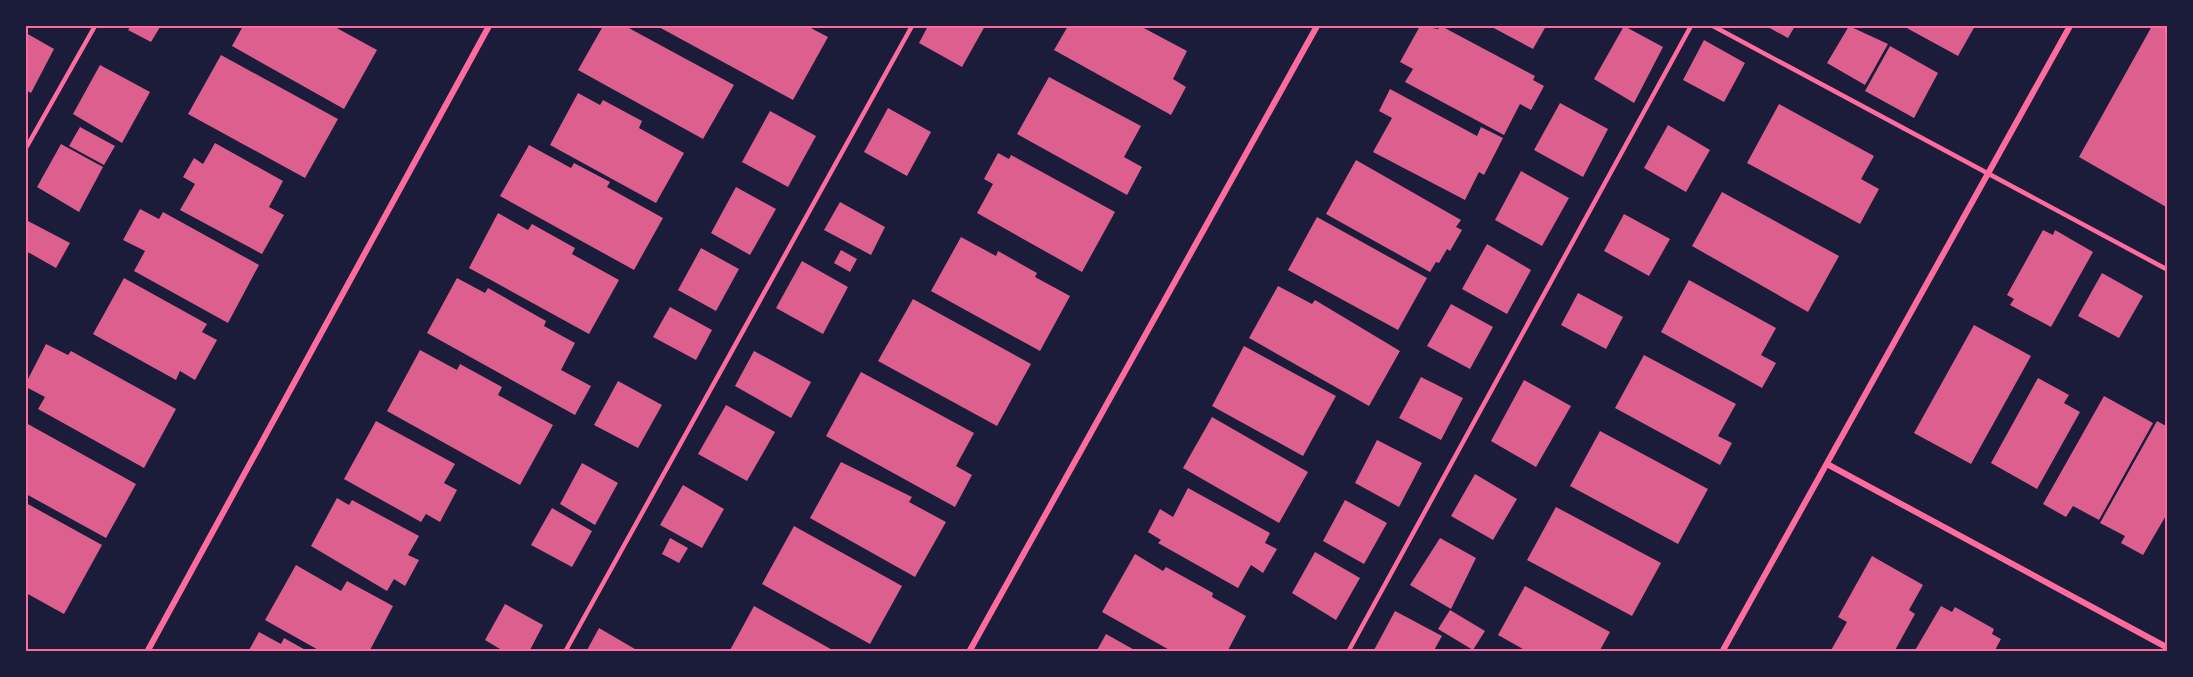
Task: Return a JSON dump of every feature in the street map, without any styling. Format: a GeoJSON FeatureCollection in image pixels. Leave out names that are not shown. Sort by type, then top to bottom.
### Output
{"type":"FeatureCollection","features":[{"type":"Feature","properties":{"kind":"street"},"geometry":{"type":"LineString","coordinates":[[147,651],[489,26]]}},
{"type":"Feature","properties":{"kind":"street"},"geometry":{"type":"LineString","coordinates":[[969,651],[1317,26]]}},
{"type":"Feature","properties":{"kind":"street"},"geometry":{"type":"LineString","coordinates":[[1722,651],[2070,26]]}},
{"type":"Feature","properties":{"kind":"street"},"geometry":{"type":"LineString","coordinates":[[1827,464],[2168,648]]}},
{"type":"Feature","properties":{"kind":"lane"},"geometry":{"type":"LineString","coordinates":[[26,148],[95,26]]}},
{"type":"Feature","properties":{"kind":"lane"},"geometry":{"type":"LineString","coordinates":[[565,651],[912,26]]}},
{"type":"Feature","properties":{"kind":"lane"},"geometry":{"type":"LineString","coordinates":[[1348,651],[1691,26]]}},
{"type":"Feature","properties":{"kind":"lane"},"geometry":{"type":"LineString","coordinates":[[1713,26],[2168,270]]}},
{"type":"Feature","properties":{"kind":"building"},"geometry":{"type":"Polygon","coordinates":[[[131,26],[160,27],[151,42],[128,30],[131,26]]]}},
{"type":"Feature","properties":{"kind":"building"},"geometry":{"type":"Polygon","coordinates":[[[243,26],[333,26],[377,50],[344,109],[232,46],[243,26]]]}},
{"type":"Feature","properties":{"kind":"building"},"geometry":{"type":"Polygon","coordinates":[[[603,26],[625,26],[734,85],[703,139],[578,70],[603,26]]]}},
{"type":"Feature","properties":{"kind":"building"},"geometry":{"type":"Polygon","coordinates":[[[657,26],[807,26],[828,37],[793,100],[657,26]]]}},
{"type":"Feature","properties":{"kind":"building"},"geometry":{"type":"Polygon","coordinates":[[[928,26],[985,26],[962,67],[919,43],[928,26]]]}},
{"type":"Feature","properties":{"kind":"building"},"geometry":{"type":"Polygon","coordinates":[[[1068,26],[1140,26],[1187,51],[1173,79],[1186,87],[1171,115],[1054,50],[1068,26]]]}},
{"type":"Feature","properties":{"kind":"building"},"geometry":{"type":"Polygon","coordinates":[[[1420,26],[1438,29],[1441,26],[1535,76],[1533,80],[1544,86],[1531,110],[1520,104],[1504,135],[1405,82],[1413,69],[1400,62],[1420,26]]]}},
{"type":"Feature","properties":{"kind":"building"},"geometry":{"type":"Polygon","coordinates":[[[1490,26],[1546,26],[1533,49],[1490,26]]]}},
{"type":"Feature","properties":{"kind":"building"},"geometry":{"type":"Polygon","coordinates":[[[1624,26],[1663,47],[1634,103],[1594,79],[1624,26]]]}},
{"type":"Feature","properties":{"kind":"building"},"geometry":{"type":"Polygon","coordinates":[[[1766,26],[1795,26],[1788,38],[1766,26]]]}},
{"type":"Feature","properties":{"kind":"building"},"geometry":{"type":"Polygon","coordinates":[[[1849,26],[1888,44],[1865,85],[1827,63],[1849,26]]]}},
{"type":"Feature","properties":{"kind":"building"},"geometry":{"type":"Polygon","coordinates":[[[1903,26],[1975,26],[1958,56],[1903,26]]]}},
{"type":"Feature","properties":{"kind":"building"},"geometry":{"type":"Polygon","coordinates":[[[2152,26],[2168,26],[2168,208],[2079,157],[2152,26]]]}},
{"type":"Feature","properties":{"kind":"building"},"geometry":{"type":"Polygon","coordinates":[[[26,33],[54,49],[31,93],[26,90],[26,33]]]}},
{"type":"Feature","properties":{"kind":"building"},"geometry":{"type":"Polygon","coordinates":[[[1704,40],[1745,63],[1724,102],[1683,80],[1704,40]]]}},
{"type":"Feature","properties":{"kind":"building"},"geometry":{"type":"Polygon","coordinates":[[[1890,46],[1938,73],[1914,118],[1865,91],[1890,46]]]}},
{"type":"Feature","properties":{"kind":"building"},"geometry":{"type":"Polygon","coordinates":[[[221,55],[338,119],[305,178],[188,114],[221,55]]]}},
{"type":"Feature","properties":{"kind":"building"},"geometry":{"type":"Polygon","coordinates":[[[100,65],[150,92],[122,143],[73,114],[100,65]]]}},
{"type":"Feature","properties":{"kind":"building"},"geometry":{"type":"Polygon","coordinates":[[[1049,77],[1141,126],[1124,157],[1142,167],[1127,195],[1017,134],[1049,77]]]}},
{"type":"Feature","properties":{"kind":"building"},"geometry":{"type":"Polygon","coordinates":[[[1390,89],[1477,136],[1481,127],[1503,138],[1484,175],[1479,172],[1465,200],[1373,152],[1392,118],[1379,111],[1390,89]]]}},
{"type":"Feature","properties":{"kind":"building"},"geometry":{"type":"Polygon","coordinates":[[[578,93],[600,105],[603,100],[642,121],[639,128],[684,153],[656,203],[550,145],[578,93]]]}},
{"type":"Feature","properties":{"kind":"building"},"geometry":{"type":"Polygon","coordinates":[[[1560,103],[1608,129],[1583,177],[1534,150],[1560,103]]]}},
{"type":"Feature","properties":{"kind":"building"},"geometry":{"type":"Polygon","coordinates":[[[1779,104],[1874,156],[1861,179],[1879,189],[1860,224],[1747,163],[1779,104]]]}},
{"type":"Feature","properties":{"kind":"building"},"geometry":{"type":"Polygon","coordinates":[[[888,108],[931,132],[907,176],[864,152],[888,108]]]}},
{"type":"Feature","properties":{"kind":"building"},"geometry":{"type":"Polygon","coordinates":[[[770,111],[816,136],[788,187],[742,162],[770,111]]]}},
{"type":"Feature","properties":{"kind":"building"},"geometry":{"type":"Polygon","coordinates":[[[1668,125],[1710,150],[1686,192],[1644,168],[1668,125]]]}},
{"type":"Feature","properties":{"kind":"building"},"geometry":{"type":"Polygon","coordinates":[[[80,127],[115,146],[104,165],[69,146],[80,127]]]}},
{"type":"Feature","properties":{"kind":"building"},"geometry":{"type":"Polygon","coordinates":[[[215,143],[283,181],[269,207],[284,215],[262,254],[180,210],[195,184],[183,177],[194,158],[203,164],[215,143]]]}},
{"type":"Feature","properties":{"kind":"building"},"geometry":{"type":"Polygon","coordinates":[[[61,144],[103,167],[79,212],[37,187],[61,144]]]}},
{"type":"Feature","properties":{"kind":"building"},"geometry":{"type":"Polygon","coordinates":[[[529,145],[571,168],[574,163],[610,182],[607,187],[663,218],[634,270],[500,196],[529,145]]]}},
{"type":"Feature","properties":{"kind":"building"},"geometry":{"type":"Polygon","coordinates":[[[998,153],[1009,159],[1011,155],[1115,212],[1082,272],[977,213],[993,184],[984,179],[998,153]]]}},
{"type":"Feature","properties":{"kind":"building"},"geometry":{"type":"Polygon","coordinates":[[[1356,160],[1461,220],[1456,227],[1462,230],[1450,251],[1447,249],[1439,263],[1436,262],[1430,272],[1326,214],[1356,160]]]}},
{"type":"Feature","properties":{"kind":"building"},"geometry":{"type":"Polygon","coordinates":[[[1521,171],[1569,198],[1542,246],[1495,220],[1521,171]]]}},
{"type":"Feature","properties":{"kind":"building"},"geometry":{"type":"Polygon","coordinates":[[[736,187],[776,209],[750,255],[711,233],[736,187]]]}},
{"type":"Feature","properties":{"kind":"building"},"geometry":{"type":"Polygon","coordinates":[[[1722,192],[1839,256],[1808,312],[1692,246],[1722,192]]]}},
{"type":"Feature","properties":{"kind":"building"},"geometry":{"type":"Polygon","coordinates":[[[840,202],[885,227],[871,255],[824,230],[840,202]]]}},
{"type":"Feature","properties":{"kind":"building"},"geometry":{"type":"Polygon","coordinates":[[[140,209],[159,219],[163,212],[259,265],[228,323],[134,271],[145,251],[123,240],[140,209]]]}},
{"type":"Feature","properties":{"kind":"building"},"geometry":{"type":"Polygon","coordinates":[[[498,213],[528,230],[532,224],[575,248],[572,254],[619,280],[589,334],[469,268],[498,213]]]}},
{"type":"Feature","properties":{"kind":"building"},"geometry":{"type":"Polygon","coordinates":[[[1624,214],[1670,239],[1649,276],[1604,251],[1624,214]]]}},
{"type":"Feature","properties":{"kind":"building"},"geometry":{"type":"Polygon","coordinates":[[[1317,217],[1427,278],[1398,330],[1288,270],[1317,217]]]}},
{"type":"Feature","properties":{"kind":"building"},"geometry":{"type":"Polygon","coordinates":[[[26,220],[70,243],[56,268],[26,251],[26,220]]]}},
{"type":"Feature","properties":{"kind":"building"},"geometry":{"type":"Polygon","coordinates":[[[2043,230],[2053,235],[2055,230],[2093,252],[2051,327],[2010,305],[2014,299],[2007,295],[2043,230]]]}},
{"type":"Feature","properties":{"kind":"building"},"geometry":{"type":"Polygon","coordinates":[[[961,237],[996,256],[998,251],[1037,273],[1035,277],[1070,296],[1040,351],[931,291],[961,237]]]}},
{"type":"Feature","properties":{"kind":"building"},"geometry":{"type":"Polygon","coordinates":[[[1487,244],[1531,270],[1507,314],[1462,289],[1487,244]]]}},
{"type":"Feature","properties":{"kind":"building"},"geometry":{"type":"Polygon","coordinates":[[[701,248],[739,269],[716,311],[678,290],[701,248]]]}},
{"type":"Feature","properties":{"kind":"building"},"geometry":{"type":"Polygon","coordinates":[[[841,250],[857,259],[850,272],[834,263],[841,250]]]}},
{"type":"Feature","properties":{"kind":"building"},"geometry":{"type":"Polygon","coordinates":[[[802,261],[848,287],[823,334],[776,308],[802,261]]]}},
{"type":"Feature","properties":{"kind":"building"},"geometry":{"type":"Polygon","coordinates":[[[2102,273],[2143,296],[2119,338],[2078,316],[2102,273]]]}},
{"type":"Feature","properties":{"kind":"building"},"geometry":{"type":"Polygon","coordinates":[[[124,278],[207,324],[202,332],[217,340],[195,380],[180,371],[176,380],[93,334],[124,278]]]}},
{"type":"Feature","properties":{"kind":"building"},"geometry":{"type":"Polygon","coordinates":[[[457,278],[485,293],[488,288],[546,321],[544,326],[575,343],[561,370],[591,386],[575,415],[427,333],[457,278]]]}},
{"type":"Feature","properties":{"kind":"building"},"geometry":{"type":"Polygon","coordinates":[[[1689,280],[1776,328],[1761,355],[1776,363],[1762,388],[1661,332],[1689,280]]]}},
{"type":"Feature","properties":{"kind":"building"},"geometry":{"type":"Polygon","coordinates":[[[1278,286],[1312,304],[1315,300],[1400,351],[1369,406],[1249,338],[1278,286]]]}},
{"type":"Feature","properties":{"kind":"building"},"geometry":{"type":"Polygon","coordinates":[[[1578,293],[1623,317],[1606,349],[1561,325],[1578,293]]]}},
{"type":"Feature","properties":{"kind":"building"},"geometry":{"type":"Polygon","coordinates":[[[913,299],[1031,364],[997,426],[878,361],[913,299]]]}},
{"type":"Feature","properties":{"kind":"building"},"geometry":{"type":"Polygon","coordinates":[[[1451,304],[1493,327],[1470,369],[1427,346],[1451,304]]]}},
{"type":"Feature","properties":{"kind":"building"},"geometry":{"type":"Polygon","coordinates":[[[670,307],[712,330],[696,360],[653,337],[670,307]]]}},
{"type":"Feature","properties":{"kind":"building"},"geometry":{"type":"Polygon","coordinates":[[[1974,325],[2031,356],[1971,464],[1914,433],[1974,325]]]}},
{"type":"Feature","properties":{"kind":"building"},"geometry":{"type":"Polygon","coordinates":[[[46,344],[68,355],[71,351],[176,409],[144,468],[38,409],[45,397],[26,387],[26,383],[46,344]]]}},
{"type":"Feature","properties":{"kind":"building"},"geometry":{"type":"Polygon","coordinates":[[[1244,346],[1336,396],[1303,456],[1212,406],[1244,346]]]}},
{"type":"Feature","properties":{"kind":"building"},"geometry":{"type":"Polygon","coordinates":[[[420,350],[457,370],[460,364],[502,387],[498,395],[553,425],[520,485],[387,411],[420,350]]]}},
{"type":"Feature","properties":{"kind":"building"},"geometry":{"type":"Polygon","coordinates":[[[754,351],[811,382],[791,418],[735,386],[754,351]]]}},
{"type":"Feature","properties":{"kind":"building"},"geometry":{"type":"Polygon","coordinates":[[[1644,355],[1736,404],[1718,436],[1732,443],[1720,465],[1615,408],[1644,355]]]}},
{"type":"Feature","properties":{"kind":"building"},"geometry":{"type":"Polygon","coordinates":[[[861,372],[974,433],[956,466],[972,475],[955,507],[826,436],[861,372]]]}},
{"type":"Feature","properties":{"kind":"building"},"geometry":{"type":"Polygon","coordinates":[[[1421,377],[1463,398],[1441,440],[1399,418],[1421,377]]]}},
{"type":"Feature","properties":{"kind":"building"},"geometry":{"type":"Polygon","coordinates":[[[2038,378],[2069,395],[2064,403],[2080,412],[2037,489],[1991,463],[2038,378]]]}},
{"type":"Feature","properties":{"kind":"building"},"geometry":{"type":"Polygon","coordinates":[[[1524,380],[1571,406],[1536,467],[1491,441],[1524,380]]]}},
{"type":"Feature","properties":{"kind":"building"},"geometry":{"type":"Polygon","coordinates":[[[618,381],[662,405],[638,448],[594,425],[618,381]]]}},
{"type":"Feature","properties":{"kind":"building"},"geometry":{"type":"Polygon","coordinates":[[[2104,396],[2153,423],[2099,520],[2073,506],[2066,517],[2043,504],[2104,396]]]}},
{"type":"Feature","properties":{"kind":"building"},"geometry":{"type":"Polygon","coordinates":[[[726,405],[775,432],[747,481],[698,454],[726,405]]]}},
{"type":"Feature","properties":{"kind":"building"},"geometry":{"type":"Polygon","coordinates":[[[1212,417],[1308,472],[1279,523],[1183,468],[1212,417]]]}},
{"type":"Feature","properties":{"kind":"building"},"geometry":{"type":"Polygon","coordinates":[[[376,421],[455,464],[444,483],[457,490],[440,522],[426,514],[421,522],[344,479],[376,421]]]}},
{"type":"Feature","properties":{"kind":"building"},"geometry":{"type":"Polygon","coordinates":[[[2157,421],[2168,427],[2168,512],[2143,555],[2121,543],[2125,536],[2100,523],[2157,421]]]}},
{"type":"Feature","properties":{"kind":"building"},"geometry":{"type":"Polygon","coordinates":[[[26,423],[136,484],[106,538],[26,494],[26,423]]]}},
{"type":"Feature","properties":{"kind":"building"},"geometry":{"type":"Polygon","coordinates":[[[1600,431],[1708,489],[1678,544],[1570,486],[1600,431]]]}},
{"type":"Feature","properties":{"kind":"building"},"geometry":{"type":"Polygon","coordinates":[[[1377,440],[1422,463],[1399,507],[1355,483],[1377,440]]]}},
{"type":"Feature","properties":{"kind":"building"},"geometry":{"type":"Polygon","coordinates":[[[841,462],[912,497],[909,502],[946,522],[915,577],[810,518],[841,462]]]}},
{"type":"Feature","properties":{"kind":"building"},"geometry":{"type":"Polygon","coordinates":[[[582,463],[618,483],[595,525],[560,504],[582,463]]]}},
{"type":"Feature","properties":{"kind":"building"},"geometry":{"type":"Polygon","coordinates":[[[1475,474],[1517,499],[1493,540],[1451,516],[1475,474]]]}},
{"type":"Feature","properties":{"kind":"building"},"geometry":{"type":"Polygon","coordinates":[[[683,485],[724,509],[702,548],[660,525],[683,485]]]}},
{"type":"Feature","properties":{"kind":"building"},"geometry":{"type":"Polygon","coordinates":[[[1188,488],[1270,533],[1265,543],[1277,549],[1263,573],[1251,565],[1238,588],[1158,543],[1161,540],[1148,532],[1160,509],[1173,517],[1188,488]]]}},
{"type":"Feature","properties":{"kind":"building"},"geometry":{"type":"Polygon","coordinates":[[[337,498],[349,505],[352,500],[419,536],[408,555],[419,560],[405,586],[394,579],[387,591],[311,546],[337,498]]]}},
{"type":"Feature","properties":{"kind":"building"},"geometry":{"type":"Polygon","coordinates":[[[1345,500],[1387,523],[1364,564],[1323,541],[1345,500]]]}},
{"type":"Feature","properties":{"kind":"building"},"geometry":{"type":"Polygon","coordinates":[[[26,503],[102,545],[64,614],[26,593],[26,503]]]}},
{"type":"Feature","properties":{"kind":"building"},"geometry":{"type":"Polygon","coordinates":[[[1556,507],[1661,563],[1632,616],[1527,560],[1556,507]]]}},
{"type":"Feature","properties":{"kind":"building"},"geometry":{"type":"Polygon","coordinates":[[[552,508],[592,531],[572,567],[531,545],[552,508]]]}},
{"type":"Feature","properties":{"kind":"building"},"geometry":{"type":"Polygon","coordinates":[[[794,526],[902,586],[870,644],[762,584],[794,526]]]}},
{"type":"Feature","properties":{"kind":"building"},"geometry":{"type":"Polygon","coordinates":[[[670,538],[688,548],[679,563],[662,554],[670,538]]]}},
{"type":"Feature","properties":{"kind":"building"},"geometry":{"type":"Polygon","coordinates":[[[1440,538],[1476,558],[1451,609],[1410,585],[1440,538]]]}},
{"type":"Feature","properties":{"kind":"building"},"geometry":{"type":"Polygon","coordinates":[[[1315,552],[1360,578],[1336,620],[1292,593],[1315,552]]]}},
{"type":"Feature","properties":{"kind":"building"},"geometry":{"type":"Polygon","coordinates":[[[1135,554],[1163,571],[1166,567],[1213,593],[1212,597],[1246,616],[1227,652],[1173,652],[1102,612],[1135,554]]]}},
{"type":"Feature","properties":{"kind":"building"},"geometry":{"type":"Polygon","coordinates":[[[1872,556],[1923,585],[1909,610],[1915,614],[1894,652],[1830,652],[1847,622],[1838,617],[1872,556]]]}},
{"type":"Feature","properties":{"kind":"building"},"geometry":{"type":"Polygon","coordinates":[[[296,565],[341,591],[347,581],[393,606],[369,652],[322,652],[265,620],[296,565]]]}},
{"type":"Feature","properties":{"kind":"building"},"geometry":{"type":"Polygon","coordinates":[[[1525,586],[1610,632],[1599,652],[1528,652],[1498,635],[1525,586]]]}},
{"type":"Feature","properties":{"kind":"building"},"geometry":{"type":"Polygon","coordinates":[[[505,604],[543,625],[529,652],[505,652],[485,640],[505,604]]]}},
{"type":"Feature","properties":{"kind":"building"},"geometry":{"type":"Polygon","coordinates":[[[754,606],[836,652],[729,652],[754,606]]]}},
{"type":"Feature","properties":{"kind":"building"},"geometry":{"type":"Polygon","coordinates":[[[1941,606],[1952,612],[1955,607],[1994,629],[1992,634],[2001,639],[1994,652],[1914,652],[1941,606]]]}},
{"type":"Feature","properties":{"kind":"building"},"geometry":{"type":"Polygon","coordinates":[[[1450,610],[1485,631],[1473,650],[1438,629],[1450,610]]]}},
{"type":"Feature","properties":{"kind":"building"},"geometry":{"type":"Polygon","coordinates":[[[1395,611],[1442,636],[1433,652],[1373,652],[1395,611]]]}},
{"type":"Feature","properties":{"kind":"building"},"geometry":{"type":"Polygon","coordinates":[[[599,628],[640,652],[586,652],[599,628]]]}},
{"type":"Feature","properties":{"kind":"building"},"geometry":{"type":"Polygon","coordinates":[[[259,632],[281,644],[284,638],[309,652],[248,652],[259,632]]]}},
{"type":"Feature","properties":{"kind":"building"},"geometry":{"type":"Polygon","coordinates":[[[1106,634],[1138,652],[1096,652],[1106,634]]]}}]}
